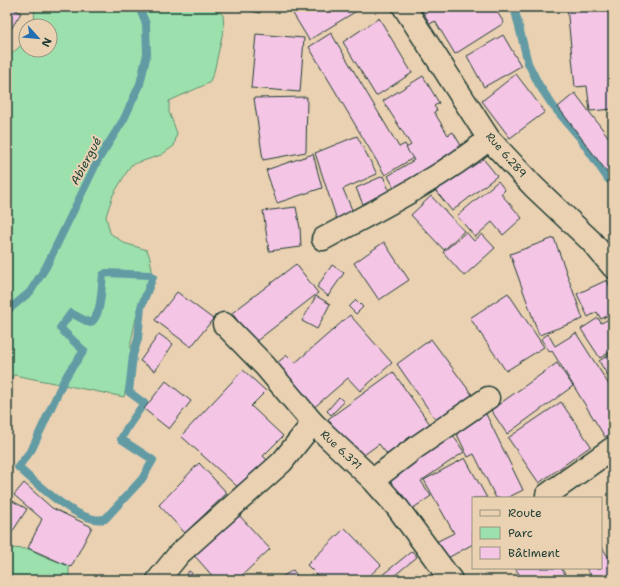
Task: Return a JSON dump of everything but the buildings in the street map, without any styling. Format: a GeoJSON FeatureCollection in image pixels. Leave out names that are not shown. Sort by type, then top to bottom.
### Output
{"type":"FeatureCollection","features":[{"type":"Feature","properties":{"kind":"street","name":"Rue 6.289"},"geometry":{"type":"LineString","coordinates":[[404,7],[489,139],[534,187],[591,241],[613,267]]}},
{"type":"Feature","properties":{"kind":"street"},"geometry":{"type":"LineString","coordinates":[[323,239],[414,190],[466,157],[489,139]]}},
{"type":"Feature","properties":{"kind":"street","name":"Rue 6.371"},"geometry":{"type":"LineString","coordinates":[[224,324],[265,366],[313,423],[373,480],[397,506],[451,580]]}},
{"type":"Feature","properties":{"kind":"street"},"geometry":{"type":"LineString","coordinates":[[373,480],[415,448],[488,398]]}},
{"type":"Feature","properties":{"kind":"street"},"geometry":{"type":"LineString","coordinates":[[158,580],[179,554],[282,462],[313,423]]}},
{"type":"Feature","properties":{"kind":"street"},"geometry":{"type":"LineString","coordinates":[[547,494],[613,448]]}},
{"type":"Feature","properties":{"kind":"green space"},"geometry":{"type":"Polygon","coordinates":[[[35,7],[213,7],[223,15],[224,27],[214,72],[209,83],[169,101],[169,112],[177,133],[174,146],[161,155],[131,165],[113,195],[106,216],[110,233],[124,243],[147,250],[153,276],[136,318],[131,342],[130,368],[124,397],[14,375],[7,383],[7,58],[18,48],[18,58],[58,58],[58,18],[34,18],[35,7]]]}},
{"type":"Feature","properties":{"kind":"green space"},"geometry":{"type":"Polygon","coordinates":[[[7,548],[29,549],[69,566],[69,580],[7,580],[7,548]]]}},
{"type":"Feature","properties":{"kind":"waterway","name":"Abiergué"},"geometry":{"type":"LineString","coordinates":[[7,311],[30,292],[46,267],[98,160],[124,119],[140,84],[147,54],[146,24],[139,7]]}},
{"type":"Feature","properties":{"kind":"waterway"},"geometry":{"type":"LineString","coordinates":[[514,7],[528,63],[539,85],[553,106],[580,138],[608,179],[613,182]]}},
{"type":"Feature","properties":{"kind":"waterway"},"geometry":{"type":"LineString","coordinates":[[106,273],[150,275],[153,277],[141,307],[138,339],[133,355],[129,392],[144,403],[121,439],[153,460],[142,479],[105,519],[95,519],[83,516],[59,501],[18,467],[32,449],[63,382],[84,351],[60,328],[71,313],[90,323],[94,319],[99,308],[103,275],[106,273]]}}]}
